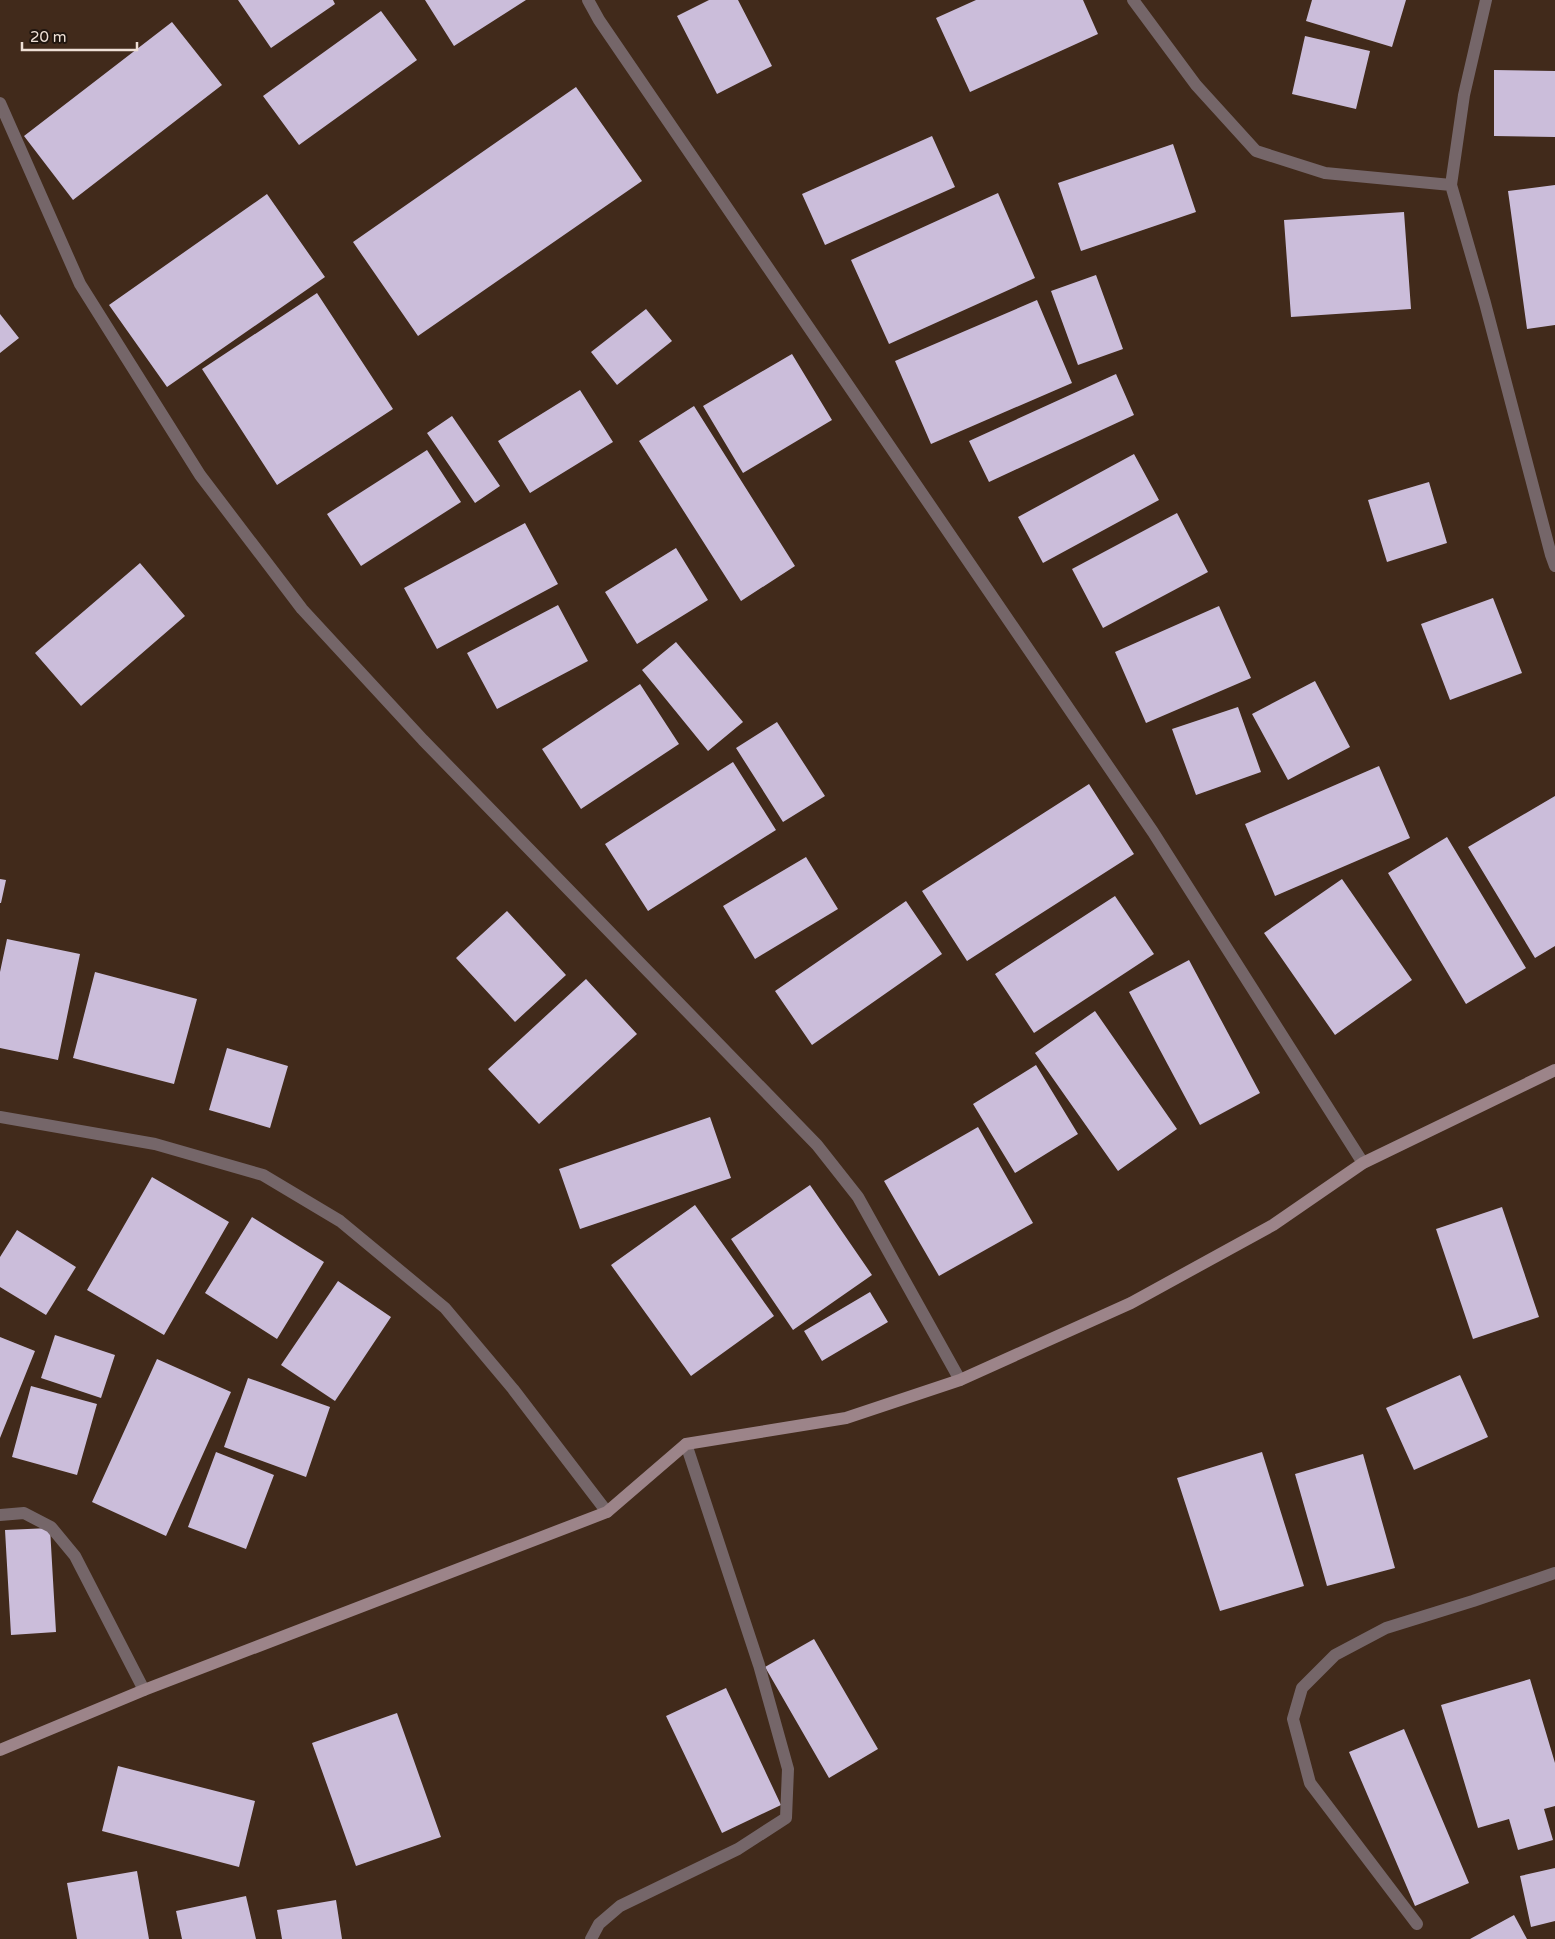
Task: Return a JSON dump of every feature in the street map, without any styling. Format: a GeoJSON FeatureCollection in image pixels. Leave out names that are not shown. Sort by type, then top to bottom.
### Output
{"type":"FeatureCollection","features":[{"type":"Feature","properties":{"kind":"street"},"geometry":{"type":"LineString","coordinates":[[588,0],[599,20],[1153,832],[1363,1163]]}},
{"type":"Feature","properties":{"kind":"street"},"geometry":{"type":"LineString","coordinates":[[1133,0],[1196,85],[1256,151],[1325,173],[1451,185]]}},
{"type":"Feature","properties":{"kind":"street"},"geometry":{"type":"LineString","coordinates":[[1486,0],[1464,95],[1451,185],[1485,303],[1550,555],[1555,566]]}},
{"type":"Feature","properties":{"kind":"street"},"geometry":{"type":"LineString","coordinates":[[0,103],[80,284],[200,475],[308,617],[422,740],[817,1145],[858,1197],[960,1380]]}},
{"type":"Feature","properties":{"kind":"street"},"geometry":{"type":"LineString","coordinates":[[0,1750],[144,1690],[606,1512],[686,1444],[846,1418],[960,1380],[1131,1303],[1273,1225],[1363,1163],[1555,1070]]}},
{"type":"Feature","properties":{"kind":"street"},"geometry":{"type":"LineString","coordinates":[[0,1117],[156,1144],[263,1175],[340,1221],[445,1308],[513,1388],[606,1512]]}},
{"type":"Feature","properties":{"kind":"street"},"geometry":{"type":"LineString","coordinates":[[591,1939],[599,1924],[620,1906],[738,1849],[786,1818],[788,1769],[758,1665],[686,1444]]}},
{"type":"Feature","properties":{"kind":"street"},"geometry":{"type":"LineString","coordinates":[[0,1515],[24,1513],[51,1527],[75,1556],[144,1690]]}},
{"type":"Feature","properties":{"kind":"street"},"geometry":{"type":"LineString","coordinates":[[1417,1924],[1310,1783],[1293,1719],[1302,1688],[1336,1655],[1386,1628],[1555,1573]]}},
{"type":"Feature","properties":{"kind":"building"},"geometry":{"type":"Polygon","coordinates":[[[238,0],[333,0],[335,4],[271,48],[238,0]]]}},
{"type":"Feature","properties":{"kind":"building"},"geometry":{"type":"Polygon","coordinates":[[[425,0],[526,0],[454,46],[425,0]]]}},
{"type":"Feature","properties":{"kind":"building"},"geometry":{"type":"Polygon","coordinates":[[[709,0],[738,0],[772,66],[717,94],[677,16],[709,0]]]}},
{"type":"Feature","properties":{"kind":"building"},"geometry":{"type":"Polygon","coordinates":[[[976,0],[1083,0],[1098,34],[970,92],[936,18],[976,0]]]}},
{"type":"Feature","properties":{"kind":"building"},"geometry":{"type":"Polygon","coordinates":[[[1312,0],[1406,0],[1392,47],[1306,21],[1312,0]]]}},
{"type":"Feature","properties":{"kind":"building"},"geometry":{"type":"Polygon","coordinates":[[[381,11],[417,60],[299,145],[263,96],[381,11]]]}},
{"type":"Feature","properties":{"kind":"building"},"geometry":{"type":"Polygon","coordinates":[[[172,22],[222,85],[73,200],[24,136],[172,22]]]}},
{"type":"Feature","properties":{"kind":"building"},"geometry":{"type":"Polygon","coordinates":[[[1305,36],[1370,51],[1356,109],[1292,94],[1305,36]]]}},
{"type":"Feature","properties":{"kind":"building"},"geometry":{"type":"Polygon","coordinates":[[[1494,70],[1555,71],[1555,137],[1494,136],[1494,70]]]}},
{"type":"Feature","properties":{"kind":"building"},"geometry":{"type":"Polygon","coordinates":[[[576,87],[642,181],[418,336],[353,242],[576,87]]]}},
{"type":"Feature","properties":{"kind":"building"},"geometry":{"type":"Polygon","coordinates":[[[932,136],[955,187],[825,245],[802,194],[932,136]]]}},
{"type":"Feature","properties":{"kind":"building"},"geometry":{"type":"Polygon","coordinates":[[[1173,144],[1196,212],[1081,251],[1058,183],[1173,144]]]}},
{"type":"Feature","properties":{"kind":"building"},"geometry":{"type":"Polygon","coordinates":[[[1555,185],[1555,325],[1527,329],[1508,191],[1555,185]]]}},
{"type":"Feature","properties":{"kind":"building"},"geometry":{"type":"Polygon","coordinates":[[[998,193],[1035,278],[889,344],[851,260],[998,193]]]}},
{"type":"Feature","properties":{"kind":"building"},"geometry":{"type":"Polygon","coordinates":[[[267,194],[325,277],[167,387],[109,305],[267,194]]]}},
{"type":"Feature","properties":{"kind":"building"},"geometry":{"type":"Polygon","coordinates":[[[1404,212],[1411,309],[1291,317],[1284,220],[1404,212]]]}},
{"type":"Feature","properties":{"kind":"building"},"geometry":{"type":"Polygon","coordinates":[[[1096,275],[1123,349],[1078,365],[1051,291],[1096,275]]]}},
{"type":"Feature","properties":{"kind":"building"},"geometry":{"type":"Polygon","coordinates":[[[317,293],[393,409],[277,485],[202,369],[317,293]]]}},
{"type":"Feature","properties":{"kind":"building"},"geometry":{"type":"Polygon","coordinates":[[[1037,300],[1072,383],[931,444],[895,361],[1037,300]]]}},
{"type":"Feature","properties":{"kind":"building"},"geometry":{"type":"Polygon","coordinates":[[[646,309],[672,341],[617,385],[591,352],[646,309]]]}},
{"type":"Feature","properties":{"kind":"building"},"geometry":{"type":"Polygon","coordinates":[[[0,314],[19,338],[0,353],[0,314]]]}},
{"type":"Feature","properties":{"kind":"building"},"geometry":{"type":"Polygon","coordinates":[[[792,354],[832,420],[743,473],[703,406],[792,354]]]}},
{"type":"Feature","properties":{"kind":"building"},"geometry":{"type":"Polygon","coordinates":[[[1116,374],[1134,415],[989,482],[969,441],[1116,374]]]}},
{"type":"Feature","properties":{"kind":"building"},"geometry":{"type":"Polygon","coordinates":[[[580,390],[613,442],[530,493],[498,441],[580,390]]]}},
{"type":"Feature","properties":{"kind":"building"},"geometry":{"type":"Polygon","coordinates":[[[694,406],[795,566],[741,601],[639,441],[694,406]]]}},
{"type":"Feature","properties":{"kind":"building"},"geometry":{"type":"Polygon","coordinates":[[[452,416],[500,486],[475,503],[427,433],[452,416]]]}},
{"type":"Feature","properties":{"kind":"building"},"geometry":{"type":"Polygon","coordinates":[[[427,450],[461,502],[361,566],[327,514],[427,450]]]}},
{"type":"Feature","properties":{"kind":"building"},"geometry":{"type":"Polygon","coordinates":[[[1134,454],[1159,500],[1043,563],[1018,517],[1134,454]]]}},
{"type":"Feature","properties":{"kind":"building"},"geometry":{"type":"Polygon","coordinates":[[[1429,482],[1447,543],[1387,562],[1368,500],[1429,482]]]}},
{"type":"Feature","properties":{"kind":"building"},"geometry":{"type":"Polygon","coordinates":[[[1177,513],[1208,572],[1103,628],[1072,569],[1177,513]]]}},
{"type":"Feature","properties":{"kind":"building"},"geometry":{"type":"Polygon","coordinates":[[[525,523],[558,584],[437,649],[404,588],[525,523]]]}},
{"type":"Feature","properties":{"kind":"building"},"geometry":{"type":"Polygon","coordinates":[[[676,548],[708,600],[637,644],[605,592],[676,548]]]}},
{"type":"Feature","properties":{"kind":"building"},"geometry":{"type":"Polygon","coordinates":[[[140,563],[185,616],[81,706],[35,653],[140,563]]]}},
{"type":"Feature","properties":{"kind":"building"},"geometry":{"type":"Polygon","coordinates":[[[1493,598],[1522,673],[1450,700],[1421,624],[1493,598]]]}},
{"type":"Feature","properties":{"kind":"building"},"geometry":{"type":"Polygon","coordinates":[[[558,605],[588,661],[497,709],[467,653],[558,605]]]}},
{"type":"Feature","properties":{"kind":"building"},"geometry":{"type":"Polygon","coordinates":[[[1219,606],[1251,678],[1146,723],[1115,652],[1219,606]]]}},
{"type":"Feature","properties":{"kind":"building"},"geometry":{"type":"Polygon","coordinates":[[[676,642],[743,722],[708,751],[642,670],[676,642]]]}},
{"type":"Feature","properties":{"kind":"building"},"geometry":{"type":"Polygon","coordinates":[[[1315,681],[1350,747],[1288,780],[1252,714],[1315,681]]]}},
{"type":"Feature","properties":{"kind":"building"},"geometry":{"type":"Polygon","coordinates":[[[640,684],[679,744],[581,809],[542,749],[640,684]]]}},
{"type":"Feature","properties":{"kind":"building"},"geometry":{"type":"Polygon","coordinates":[[[1238,707],[1261,772],[1196,795],[1172,729],[1238,707]]]}},
{"type":"Feature","properties":{"kind":"building"},"geometry":{"type":"Polygon","coordinates":[[[777,722],[825,796],[783,822],[736,748],[777,722]]]}},
{"type":"Feature","properties":{"kind":"building"},"geometry":{"type":"Polygon","coordinates":[[[733,762],[776,830],[648,911],[605,844],[733,762]]]}},
{"type":"Feature","properties":{"kind":"building"},"geometry":{"type":"Polygon","coordinates":[[[1379,766],[1410,838],[1275,896],[1245,824],[1379,766]]]}},
{"type":"Feature","properties":{"kind":"building"},"geometry":{"type":"Polygon","coordinates":[[[1089,784],[1134,854],[967,961],[922,891],[1089,784]]]}},
{"type":"Feature","properties":{"kind":"building"},"geometry":{"type":"Polygon","coordinates":[[[1555,796],[1555,946],[1535,958],[1468,847],[1555,796]]]}},
{"type":"Feature","properties":{"kind":"building"},"geometry":{"type":"Polygon","coordinates":[[[1447,837],[1526,968],[1466,1004],[1388,873],[1447,837]]]}},
{"type":"Feature","properties":{"kind":"building"},"geometry":{"type":"Polygon","coordinates":[[[806,857],[838,909],[755,959],[723,906],[806,857]]]}},
{"type":"Feature","properties":{"kind":"building"},"geometry":{"type":"Polygon","coordinates":[[[0,879],[6,880],[1,903],[0,903],[0,879]]]}},
{"type":"Feature","properties":{"kind":"building"},"geometry":{"type":"Polygon","coordinates":[[[1342,879],[1412,980],[1335,1035],[1264,933],[1342,879]]]}},
{"type":"Feature","properties":{"kind":"building"},"geometry":{"type":"Polygon","coordinates":[[[1115,896],[1154,954],[1034,1033],[995,974],[1115,896]]]}},
{"type":"Feature","properties":{"kind":"building"},"geometry":{"type":"Polygon","coordinates":[[[906,901],[942,954],[812,1045],[775,991],[906,901]]]}},
{"type":"Feature","properties":{"kind":"building"},"geometry":{"type":"Polygon","coordinates":[[[507,911],[566,975],[515,1022],[456,958],[507,911]]]}},
{"type":"Feature","properties":{"kind":"building"},"geometry":{"type":"Polygon","coordinates":[[[7,939],[80,954],[58,1060],[0,1048],[0,972],[7,939]]]}},
{"type":"Feature","properties":{"kind":"building"},"geometry":{"type":"Polygon","coordinates":[[[1189,960],[1260,1093],[1200,1125],[1129,992],[1189,960]]]}},
{"type":"Feature","properties":{"kind":"building"},"geometry":{"type":"Polygon","coordinates":[[[95,972],[197,999],[174,1084],[73,1058],[95,972]]]}},
{"type":"Feature","properties":{"kind":"building"},"geometry":{"type":"Polygon","coordinates":[[[586,979],[637,1034],[539,1124],[488,1069],[586,979]]]}},
{"type":"Feature","properties":{"kind":"building"},"geometry":{"type":"Polygon","coordinates":[[[1095,1011],[1177,1129],[1118,1171],[1035,1053],[1095,1011]]]}},
{"type":"Feature","properties":{"kind":"building"},"geometry":{"type":"Polygon","coordinates":[[[227,1048],[288,1066],[270,1128],[209,1110],[227,1048]]]}},
{"type":"Feature","properties":{"kind":"building"},"geometry":{"type":"Polygon","coordinates":[[[1036,1065],[1078,1134],[1015,1173],[973,1104],[1036,1065]]]}},
{"type":"Feature","properties":{"kind":"building"},"geometry":{"type":"Polygon","coordinates":[[[710,1117],[731,1178],[580,1229],[559,1169],[710,1117]]]}},
{"type":"Feature","properties":{"kind":"building"},"geometry":{"type":"Polygon","coordinates":[[[978,1127],[1033,1223],[939,1276],[884,1181],[978,1127]]]}},
{"type":"Feature","properties":{"kind":"building"},"geometry":{"type":"Polygon","coordinates":[[[152,1177],[229,1222],[164,1335],[87,1290],[152,1177]]]}},
{"type":"Feature","properties":{"kind":"building"},"geometry":{"type":"Polygon","coordinates":[[[810,1185],[872,1275],[793,1330],[731,1239],[810,1185]]]}},
{"type":"Feature","properties":{"kind":"building"},"geometry":{"type":"Polygon","coordinates":[[[695,1205],[774,1316],[691,1376],[611,1265],[695,1205]]]}},
{"type":"Feature","properties":{"kind":"building"},"geometry":{"type":"Polygon","coordinates":[[[1502,1207],[1539,1317],[1473,1339],[1436,1229],[1502,1207]]]}},
{"type":"Feature","properties":{"kind":"building"},"geometry":{"type":"Polygon","coordinates":[[[252,1217],[324,1262],[277,1339],[205,1293],[252,1217]]]}},
{"type":"Feature","properties":{"kind":"building"},"geometry":{"type":"Polygon","coordinates":[[[17,1230],[76,1267],[46,1315],[0,1287],[0,1257],[17,1230]]]}},
{"type":"Feature","properties":{"kind":"building"},"geometry":{"type":"Polygon","coordinates":[[[338,1281],[391,1317],[335,1401],[281,1365],[338,1281]]]}},
{"type":"Feature","properties":{"kind":"building"},"geometry":{"type":"Polygon","coordinates":[[[870,1292],[888,1322],[822,1361],[804,1331],[870,1292]]]}},
{"type":"Feature","properties":{"kind":"building"},"geometry":{"type":"Polygon","coordinates":[[[55,1335],[115,1355],[101,1398],[41,1378],[55,1335]]]}},
{"type":"Feature","properties":{"kind":"building"},"geometry":{"type":"Polygon","coordinates":[[[0,1337],[35,1351],[0,1438],[0,1337]]]}},
{"type":"Feature","properties":{"kind":"building"},"geometry":{"type":"Polygon","coordinates":[[[157,1359],[231,1392],[166,1536],[92,1502],[157,1359]]]}},
{"type":"Feature","properties":{"kind":"building"},"geometry":{"type":"Polygon","coordinates":[[[1460,1375],[1488,1437],[1414,1470],[1386,1408],[1460,1375]]]}},
{"type":"Feature","properties":{"kind":"building"},"geometry":{"type":"Polygon","coordinates":[[[248,1378],[330,1407],[306,1477],[224,1447],[248,1378]]]}},
{"type":"Feature","properties":{"kind":"building"},"geometry":{"type":"Polygon","coordinates":[[[31,1386],[97,1404],[77,1475],[12,1457],[31,1386]]]}},
{"type":"Feature","properties":{"kind":"building"},"geometry":{"type":"Polygon","coordinates":[[[216,1452],[274,1475],[246,1549],[188,1527],[216,1452]]]}},
{"type":"Feature","properties":{"kind":"building"},"geometry":{"type":"Polygon","coordinates":[[[1262,1452],[1304,1586],[1220,1611],[1177,1478],[1262,1452]]]}},
{"type":"Feature","properties":{"kind":"building"},"geometry":{"type":"Polygon","coordinates":[[[1363,1454],[1395,1568],[1327,1586],[1295,1474],[1363,1454]]]}},
{"type":"Feature","properties":{"kind":"building"},"geometry":{"type":"Polygon","coordinates":[[[50,1528],[56,1632],[11,1635],[5,1530],[50,1528]]]}},
{"type":"Feature","properties":{"kind":"building"},"geometry":{"type":"Polygon","coordinates":[[[814,1639],[878,1749],[829,1778],[765,1667],[814,1639]]]}},
{"type":"Feature","properties":{"kind":"building"},"geometry":{"type":"Polygon","coordinates":[[[1530,1679],[1555,1763],[1555,1806],[1544,1809],[1553,1840],[1518,1850],[1509,1819],[1478,1828],[1441,1705],[1530,1679]]]}},
{"type":"Feature","properties":{"kind":"building"},"geometry":{"type":"Polygon","coordinates":[[[726,1688],[781,1805],[722,1833],[666,1716],[726,1688]]]}},
{"type":"Feature","properties":{"kind":"building"},"geometry":{"type":"Polygon","coordinates":[[[397,1713],[441,1837],[356,1866],[312,1743],[397,1713]]]}},
{"type":"Feature","properties":{"kind":"building"},"geometry":{"type":"Polygon","coordinates":[[[1404,1729],[1469,1883],[1415,1906],[1349,1752],[1404,1729]]]}},
{"type":"Feature","properties":{"kind":"building"},"geometry":{"type":"Polygon","coordinates":[[[118,1766],[255,1801],[239,1867],[102,1831],[118,1766]]]}},
{"type":"Feature","properties":{"kind":"building"},"geometry":{"type":"Polygon","coordinates":[[[1555,1868],[1555,1921],[1531,1927],[1520,1876],[1555,1868]]]}},
{"type":"Feature","properties":{"kind":"building"},"geometry":{"type":"Polygon","coordinates":[[[137,1871],[149,1939],[77,1939],[67,1883],[137,1871]]]}},
{"type":"Feature","properties":{"kind":"building"},"geometry":{"type":"Polygon","coordinates":[[[246,1896],[256,1939],[182,1939],[176,1911],[246,1896]]]}},
{"type":"Feature","properties":{"kind":"building"},"geometry":{"type":"Polygon","coordinates":[[[336,1900],[342,1939],[282,1939],[277,1910],[336,1900]]]}},
{"type":"Feature","properties":{"kind":"building"},"geometry":{"type":"Polygon","coordinates":[[[1514,1915],[1527,1939],[1470,1939],[1514,1915]]]}}]}
